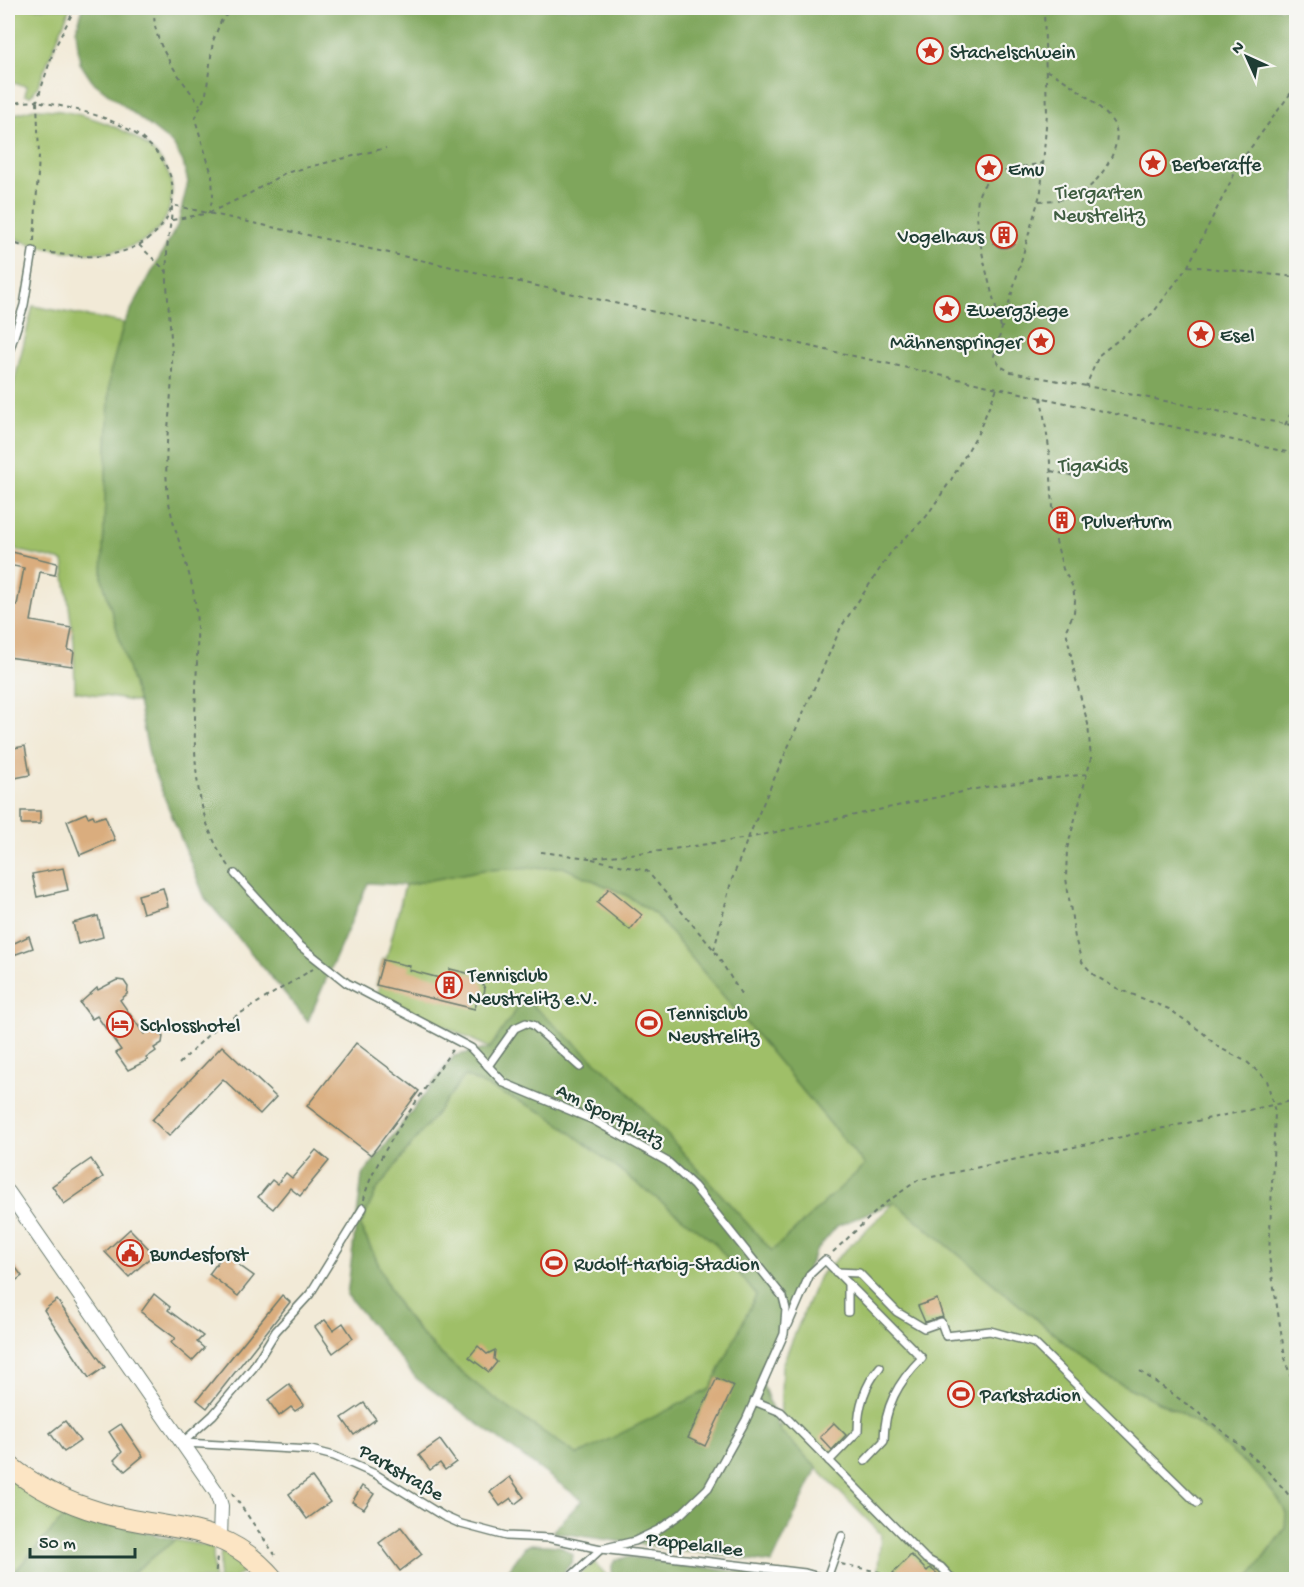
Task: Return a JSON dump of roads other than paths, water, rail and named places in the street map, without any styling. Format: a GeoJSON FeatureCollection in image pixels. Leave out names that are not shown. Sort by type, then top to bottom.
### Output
{"type":"FeatureCollection","features":[{"type":"Feature","properties":{"kind":"main road"},"geometry":{"type":"LineString","coordinates":[[8,1465],[43,1490],[70,1503],[103,1514],[220,1539],[253,1558],[274,1580]]}},
{"type":"Feature","properties":{"kind":"street"},"geometry":{"type":"LineString","coordinates":[[8,1192],[217,1493],[222,1521],[220,1539]]}},
{"type":"Feature","properties":{"kind":"lane"},"geometry":{"type":"LineString","coordinates":[[8,355],[24,305],[33,251]]}},
{"type":"Feature","properties":{"kind":"lane","name":"Am Sportplatz"},"geometry":{"type":"LineString","coordinates":[[235,874],[299,945],[347,982],[372,998],[458,1041],[504,1083],[621,1133],[681,1172],[778,1289],[786,1309],[783,1334],[754,1401],[717,1474],[695,1502],[650,1533],[635,1540],[601,1549]]}},
{"type":"Feature","properties":{"kind":"lane"},"geometry":{"type":"LineString","coordinates":[[488,1066],[515,1028],[526,1023],[532,1025],[580,1067]]}},
{"type":"Feature","properties":{"kind":"lane"},"geometry":{"type":"LineString","coordinates":[[182,1443],[213,1415],[254,1368],[276,1331],[310,1294],[363,1208]]}},
{"type":"Feature","properties":{"kind":"lane"},"geometry":{"type":"LineString","coordinates":[[783,1334],[810,1274],[825,1260],[922,1358],[902,1381],[892,1398],[884,1426],[884,1441],[865,1461]]}},
{"type":"Feature","properties":{"kind":"lane"},"geometry":{"type":"LineString","coordinates":[[836,1272],[859,1273],[897,1312],[924,1328],[941,1322],[946,1336],[990,1331],[1034,1342],[1197,1503]]}},
{"type":"Feature","properties":{"kind":"lane"},"geometry":{"type":"LineString","coordinates":[[848,1283],[848,1312]]}},
{"type":"Feature","properties":{"kind":"lane"},"geometry":{"type":"LineString","coordinates":[[829,1461],[858,1431],[858,1410],[870,1379],[880,1367]]}},
{"type":"Feature","properties":{"kind":"lane"},"geometry":{"type":"LineString","coordinates":[[754,1401],[781,1412],[926,1559],[941,1567],[953,1580]]}},
{"type":"Feature","properties":{"kind":"lane","name":"Parkstraße"},"geometry":{"type":"LineString","coordinates":[[182,1443],[311,1450],[334,1456],[375,1473],[443,1516],[461,1524],[506,1536],[550,1538],[601,1549]]}},
{"type":"Feature","properties":{"kind":"lane"},"geometry":{"type":"LineString","coordinates":[[829,1579],[842,1536]]}},
{"type":"Feature","properties":{"kind":"lane"},"geometry":{"type":"LineString","coordinates":[[567,1580],[601,1549]]}},
{"type":"Feature","properties":{"kind":"lane","name":"Pappelallee"},"geometry":{"type":"LineString","coordinates":[[601,1549],[805,1573],[829,1579]]}},
{"type":"Feature","properties":{"kind":"place","name":"Stachelschwein"},"geometry":{"type":"Point","coordinates":[930,51]}},
{"type":"Feature","properties":{"kind":"place","name":"Berberaffe"},"geometry":{"type":"Point","coordinates":[1153,163]}},
{"type":"Feature","properties":{"kind":"place","name":"Emu"},"geometry":{"type":"Point","coordinates":[989,168]}},
{"type":"Feature","properties":{"kind":"place","name":"Vogelhaus"},"geometry":{"type":"Point","coordinates":[1004,235]}},
{"type":"Feature","properties":{"kind":"place","name":"Zwergziege"},"geometry":{"type":"Point","coordinates":[947,309]}},
{"type":"Feature","properties":{"kind":"place","name":"Esel"},"geometry":{"type":"Point","coordinates":[1201,334]}},
{"type":"Feature","properties":{"kind":"place","name":"Mähnenspringer"},"geometry":{"type":"Point","coordinates":[1041,341]}},
{"type":"Feature","properties":{"kind":"place","name":"Pulverturm"},"geometry":{"type":"Point","coordinates":[1062,520]}},
{"type":"Feature","properties":{"kind":"place","name":"Tennisclub Neustrelitz e.V."},"geometry":{"type":"Point","coordinates":[449,985]}},
{"type":"Feature","properties":{"kind":"place","name":"Tennisclub Neustrelitz"},"geometry":{"type":"Point","coordinates":[649,1023]}},
{"type":"Feature","properties":{"kind":"place","name":"Schlosshotel"},"geometry":{"type":"Point","coordinates":[120,1024]}},
{"type":"Feature","properties":{"kind":"place","name":"Bundesforst"},"geometry":{"type":"Point","coordinates":[130,1253]}},
{"type":"Feature","properties":{"kind":"place","name":"Rudolf-Harbig-Stadion"},"geometry":{"type":"Point","coordinates":[554,1263]}},
{"type":"Feature","properties":{"kind":"place","name":"Parkstadion"},"geometry":{"type":"Point","coordinates":[961,1394]}},
{"type":"Feature","properties":{"kind":"park label","name":"Tiergarten Neustrelitz"},"geometry":{"type":"Point","coordinates":[1099,202]}},
{"type":"Feature","properties":{"kind":"park label","name":"TigaKids"},"geometry":{"type":"Point","coordinates":[1093,464]}}]}
